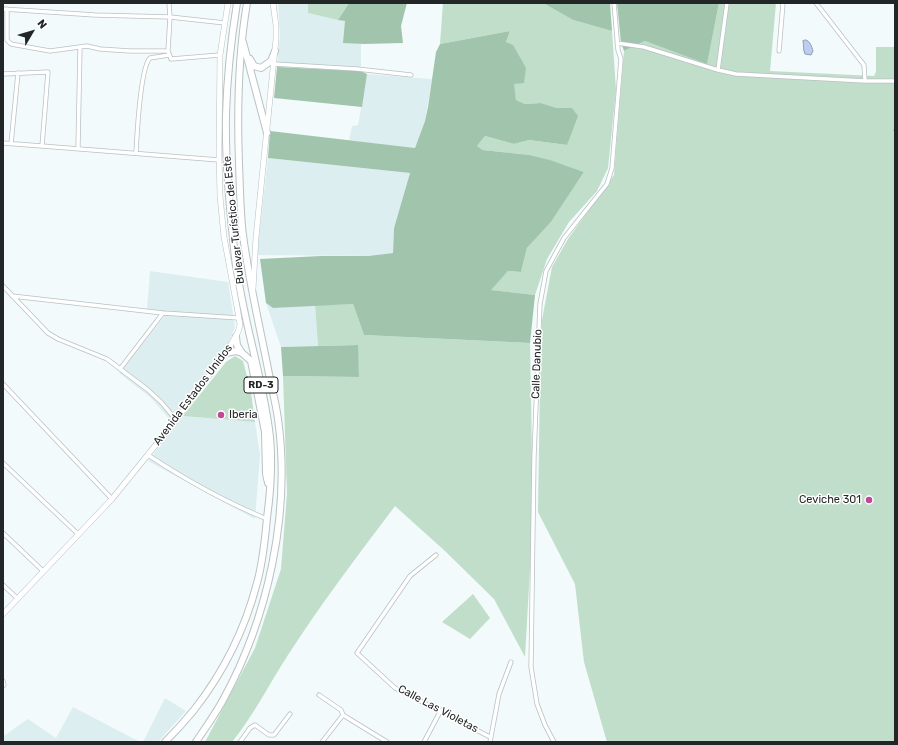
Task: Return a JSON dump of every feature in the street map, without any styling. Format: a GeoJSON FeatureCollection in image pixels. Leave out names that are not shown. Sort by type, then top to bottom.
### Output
{"type":"FeatureCollection","features":[{"type":"Feature","properties":{"kind":"highway","name":"Bulevar Turístico del Este"},"geometry":{"type":"LineString","coordinates":[[165,742],[194,710],[210,688],[235,644],[257,583],[263,555],[270,492],[269,431],[258,370],[245,315],[236,259],[228,177],[226,116],[228,78],[237,3]]}},
{"type":"Feature","properties":{"kind":"highway","name":"Bulevar Turístico del Este"},"geometry":{"type":"LineString","coordinates":[[196,742],[223,700],[249,640],[271,569],[280,516],[282,466],[278,419],[253,294],[243,234],[240,189],[237,114],[241,37],[247,3]]}},
{"type":"Feature","properties":{"kind":"highway"},"geometry":{"type":"LineString","coordinates":[[241,37],[267,133]]}},
{"type":"Feature","properties":{"kind":"highway"},"geometry":{"type":"LineString","coordinates":[[246,54],[254,66],[261,68],[270,61],[275,51]]}},
{"type":"Feature","properties":{"kind":"highway"},"geometry":{"type":"LineString","coordinates":[[236,337],[237,345],[242,353],[251,361],[265,432],[266,474],[270,492]]}},
{"type":"Feature","properties":{"kind":"highway"},"geometry":{"type":"LineString","coordinates":[[226,353],[236,351],[242,353]]}},
{"type":"Feature","properties":{"kind":"street"},"geometry":{"type":"LineString","coordinates":[[169,3],[170,17],[168,53],[171,59],[220,55]]}},
{"type":"Feature","properties":{"kind":"street","name":"Avenida Estados Unidos"},"geometry":{"type":"LineString","coordinates":[[3,614],[112,499],[176,420],[226,353],[236,337],[240,325],[224,237],[220,196],[219,160],[220,55],[228,3]]}},
{"type":"Feature","properties":{"kind":"street"},"geometry":{"type":"LineString","coordinates":[[253,294],[256,237],[275,51],[276,26],[273,3]]}},
{"type":"Feature","properties":{"kind":"street","name":"Calle Danubio"},"geometry":{"type":"LineString","coordinates":[[554,742],[545,725],[538,704],[531,667],[534,457],[540,304],[546,271],[564,238],[607,184],[612,168],[621,59],[617,44],[614,3]]}},
{"type":"Feature","properties":{"kind":"street"},"geometry":{"type":"LineString","coordinates":[[718,70],[727,3]]}},
{"type":"Feature","properties":{"kind":"street"},"geometry":{"type":"LineString","coordinates":[[779,51],[783,3]]}},
{"type":"Feature","properties":{"kind":"street"},"geometry":{"type":"LineString","coordinates":[[816,3],[864,65],[865,81]]}},
{"type":"Feature","properties":{"kind":"street"},"geometry":{"type":"LineString","coordinates":[[168,53],[100,49],[86,46],[50,51],[8,43],[5,9],[95,15],[170,17],[225,23]]}},
{"type":"Feature","properties":{"kind":"street"},"geometry":{"type":"LineString","coordinates":[[617,44],[644,47],[718,70],[736,74],[865,81],[895,81]]}},
{"type":"Feature","properties":{"kind":"street"},"geometry":{"type":"LineString","coordinates":[[78,148],[80,46]]}},
{"type":"Feature","properties":{"kind":"street"},"geometry":{"type":"LineString","coordinates":[[136,153],[145,65],[150,58],[168,53]]}},
{"type":"Feature","properties":{"kind":"street"},"geometry":{"type":"LineString","coordinates":[[274,64],[358,69],[411,75]]}},
{"type":"Feature","properties":{"kind":"street"},"geometry":{"type":"LineString","coordinates":[[3,74],[48,72],[42,146]]}},
{"type":"Feature","properties":{"kind":"street"},"geometry":{"type":"LineString","coordinates":[[11,144],[18,73]]}},
{"type":"Feature","properties":{"kind":"street"},"geometry":{"type":"LineString","coordinates":[[3,143],[219,160]]}},
{"type":"Feature","properties":{"kind":"street"},"geometry":{"type":"LineString","coordinates":[[3,286],[48,333],[58,339],[107,359],[152,394],[162,403],[176,420]]}},
{"type":"Feature","properties":{"kind":"street"},"geometry":{"type":"LineString","coordinates":[[12,296],[163,314],[239,318]]}},
{"type":"Feature","properties":{"kind":"street"},"geometry":{"type":"LineString","coordinates":[[120,370],[163,314]]}},
{"type":"Feature","properties":{"kind":"street"},"geometry":{"type":"LineString","coordinates":[[3,384],[112,499]]}},
{"type":"Feature","properties":{"kind":"street"},"geometry":{"type":"LineString","coordinates":[[148,455],[178,475],[203,489],[267,519]]}},
{"type":"Feature","properties":{"kind":"street"},"geometry":{"type":"LineString","coordinates":[[3,463],[78,534]]}},
{"type":"Feature","properties":{"kind":"street"},"geometry":{"type":"LineString","coordinates":[[3,533],[43,571]]}},
{"type":"Feature","properties":{"kind":"street","name":"Calle Las Violetas"},"geometry":{"type":"LineString","coordinates":[[436,555],[410,576],[357,653],[396,688],[441,710],[490,737]]}},
{"type":"Feature","properties":{"kind":"street"},"geometry":{"type":"LineString","coordinates":[[3,585],[17,598]]}},
{"type":"Feature","properties":{"kind":"street"},"geometry":{"type":"LineString","coordinates":[[490,742],[499,694],[511,662]]}},
{"type":"Feature","properties":{"kind":"street"},"geometry":{"type":"LineString","coordinates":[[3,681],[3,686]]}},
{"type":"Feature","properties":{"kind":"street"},"geometry":{"type":"LineString","coordinates":[[319,695],[341,710],[343,715],[387,742]]}},
{"type":"Feature","properties":{"kind":"street"},"geometry":{"type":"LineString","coordinates":[[424,742],[441,710]]}},
{"type":"Feature","properties":{"kind":"street"},"geometry":{"type":"LineString","coordinates":[[240,742],[250,728],[255,725],[269,734],[274,734],[290,714]]}},
{"type":"Feature","properties":{"kind":"street"},"geometry":{"type":"LineString","coordinates":[[322,742],[343,715]]}},
{"type":"Feature","properties":{"kind":"shaded area"},"geometry":{"type":"Polygon","coordinates":[[[278,3],[308,3],[308,13],[345,21],[361,44],[361,71],[277,67],[280,37],[278,3]]]}},
{"type":"Feature","properties":{"kind":"shaded area"},"geometry":{"type":"Polygon","coordinates":[[[367,74],[432,79],[425,121],[415,148],[349,140],[352,126],[358,125],[367,74]]]}},
{"type":"Feature","properties":{"kind":"shaded area"},"geometry":{"type":"Polygon","coordinates":[[[268,158],[410,173],[394,228],[393,253],[368,256],[257,255],[268,158]]]}},
{"type":"Feature","properties":{"kind":"shaded area"},"geometry":{"type":"Polygon","coordinates":[[[150,271],[228,282],[235,327],[229,342],[172,422],[150,397],[119,373],[168,312],[147,309],[150,271]]]}},
{"type":"Feature","properties":{"kind":"shaded area"},"geometry":{"type":"Polygon","coordinates":[[[266,303],[273,308],[315,305],[318,346],[281,347],[266,303]]]}},
{"type":"Feature","properties":{"kind":"shaded area"},"geometry":{"type":"Polygon","coordinates":[[[183,416],[255,422],[260,455],[255,519],[148,461],[183,416]]]}},
{"type":"Feature","properties":{"kind":"shaded area"},"geometry":{"type":"Polygon","coordinates":[[[165,698],[186,711],[158,742],[143,742],[165,698]]]}},
{"type":"Feature","properties":{"kind":"shaded area"},"geometry":{"type":"Polygon","coordinates":[[[73,707],[140,742],[3,742],[3,734],[5,735],[28,719],[56,738],[73,707]]]}},
{"type":"Feature","properties":{"kind":"green space"},"geometry":{"type":"Polygon","coordinates":[[[308,3],[349,3],[338,20],[308,13],[308,3]]]}},
{"type":"Feature","properties":{"kind":"green space"},"geometry":{"type":"Polygon","coordinates":[[[349,3],[407,3],[401,26],[403,43],[343,43],[345,21],[338,20],[349,3]]]}},
{"type":"Feature","properties":{"kind":"green space"},"geometry":{"type":"Polygon","coordinates":[[[443,3],[543,3],[573,20],[612,31],[616,90],[608,168],[597,191],[569,222],[547,259],[535,295],[490,290],[508,271],[521,272],[527,248],[551,222],[584,172],[530,155],[483,150],[477,146],[485,136],[514,144],[529,140],[567,145],[572,108],[557,108],[541,103],[525,104],[516,100],[506,42],[510,31],[440,44],[443,3]]]}},
{"type":"Feature","properties":{"kind":"green space"},"geometry":{"type":"Polygon","coordinates":[[[543,3],[610,3],[612,31],[573,20],[543,3]]]}},
{"type":"Feature","properties":{"kind":"green space"},"geometry":{"type":"Polygon","coordinates":[[[617,3],[719,3],[707,64],[645,41],[624,51],[621,43],[617,3]]]}},
{"type":"Feature","properties":{"kind":"green space"},"geometry":{"type":"Polygon","coordinates":[[[719,3],[776,3],[770,71],[874,76],[876,72],[876,47],[895,47],[895,742],[607,742],[584,662],[575,584],[538,512],[542,320],[552,267],[568,239],[614,175],[624,51],[645,41],[707,63],[719,3]]]}},
{"type":"Feature","properties":{"kind":"green space"},"geometry":{"type":"Polygon","coordinates":[[[510,31],[506,42],[513,45],[526,68],[524,83],[514,84],[516,100],[525,104],[541,103],[557,108],[572,108],[578,116],[567,145],[529,140],[514,144],[485,136],[477,146],[483,150],[530,155],[550,160],[584,172],[551,222],[527,248],[521,272],[508,271],[491,290],[535,295],[530,343],[364,335],[353,304],[273,308],[266,303],[260,259],[321,256],[368,256],[393,253],[394,228],[410,173],[268,158],[270,131],[415,148],[425,121],[436,52],[440,44],[510,31]]]}},
{"type":"Feature","properties":{"kind":"green space"},"geometry":{"type":"Polygon","coordinates":[[[277,67],[361,71],[367,74],[362,107],[274,98],[277,67]]]}},
{"type":"Feature","properties":{"kind":"green space"},"geometry":{"type":"Polygon","coordinates":[[[353,304],[364,335],[530,343],[533,514],[525,657],[494,599],[445,551],[395,506],[313,617],[240,732],[232,742],[205,742],[255,648],[281,569],[287,493],[283,376],[359,377],[357,345],[318,346],[315,305],[353,304]]]}},
{"type":"Feature","properties":{"kind":"green space"},"geometry":{"type":"Polygon","coordinates":[[[358,345],[359,377],[283,376],[281,347],[358,345]]]}},
{"type":"Feature","properties":{"kind":"green space"},"geometry":{"type":"Polygon","coordinates":[[[235,356],[243,361],[251,392],[255,422],[183,416],[226,362],[235,356]]]}},
{"type":"Feature","properties":{"kind":"green space"},"geometry":{"type":"Polygon","coordinates":[[[473,594],[490,618],[470,639],[442,622],[473,594]]]}},
{"type":"Feature","properties":{"kind":"water"},"geometry":{"type":"Polygon","coordinates":[[[806,40],[810,43],[813,51],[811,55],[805,54],[804,52],[803,41],[806,40]]]}},
{"type":"Feature","properties":{"kind":"place","name":"Iberia"},"geometry":{"type":"Point","coordinates":[221,415]}},
{"type":"Feature","properties":{"kind":"place","name":"Ceviche 301"},"geometry":{"type":"Point","coordinates":[869,500]}}]}
